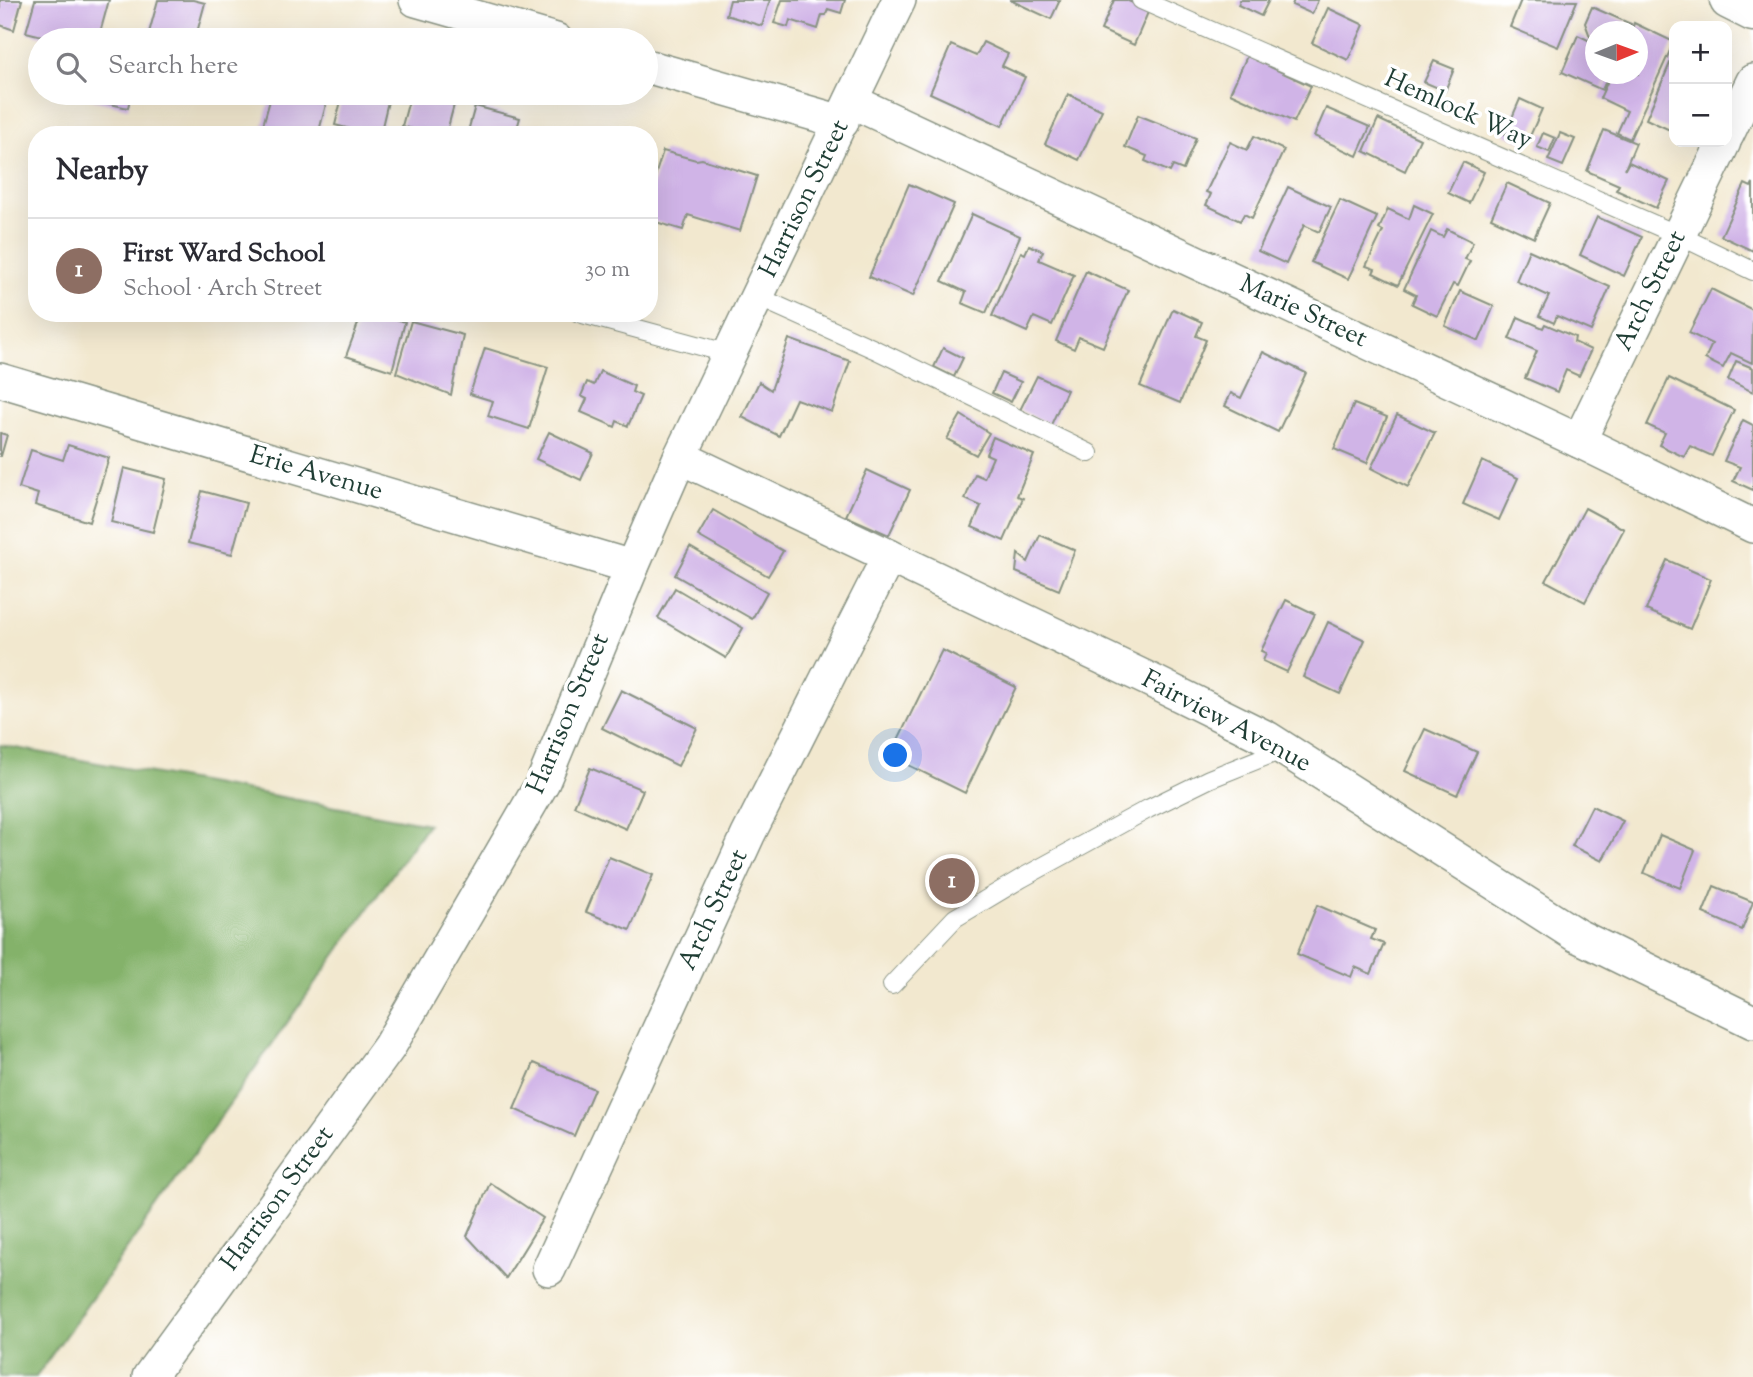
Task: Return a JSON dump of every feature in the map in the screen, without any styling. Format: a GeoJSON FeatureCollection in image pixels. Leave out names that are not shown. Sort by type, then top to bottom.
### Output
{"type":"FeatureCollection","features":[{"type":"Feature","properties":{"kind":"main road"},"geometry":{"type":"LineString","coordinates":[[1729,0],[1753,12]]}},
{"type":"Feature","properties":{"kind":"street"},"geometry":{"type":"LineString","coordinates":[[415,0],[514,28]]}},
{"type":"Feature","properties":{"kind":"street","name":"Harrison Street"},"geometry":{"type":"LineString","coordinates":[[149,1377],[389,1046],[543,782],[680,457],[900,0]]}},
{"type":"Feature","properties":{"kind":"street","name":"Marie Street"},"geometry":{"type":"LineString","coordinates":[[658,69],[846,112],[1579,441],[1753,526]]}},
{"type":"Feature","properties":{"kind":"street"},"geometry":{"type":"LineString","coordinates":[[1732,125],[1753,81]]}},
{"type":"Feature","properties":{"kind":"street","name":"Arch Street"},"geometry":{"type":"LineString","coordinates":[[1579,441],[1722,147]]}},
{"type":"Feature","properties":{"kind":"street","name":"Erie Avenue"},"geometry":{"type":"LineString","coordinates":[[0,380],[632,567]]}},
{"type":"Feature","properties":{"kind":"street","name":"Fairview Avenue"},"geometry":{"type":"LineString","coordinates":[[680,457],[1267,738],[1576,935],[1753,1022]]}},
{"type":"Feature","properties":{"kind":"street","name":"Arch Street"},"geometry":{"type":"LineString","coordinates":[[549,1269],[748,835],[889,556]]}},
{"type":"Feature","properties":{"kind":"lane","name":"Hemlock Way"},"geometry":{"type":"LineString","coordinates":[[1141,0],[1678,235],[1753,271]]}},
{"type":"Feature","properties":{"kind":"lane"},"geometry":{"type":"LineString","coordinates":[[758,297],[874,349],[1089,453]]}},
{"type":"Feature","properties":{"kind":"lane"},"geometry":{"type":"LineString","coordinates":[[612,322],[730,354]]}},
{"type":"Feature","properties":{"kind":"lane"},"geometry":{"type":"LineString","coordinates":[[892,985],[955,918],[1021,878],[1209,779],[1284,749]]}},
{"type":"Feature","properties":{"kind":"green space"},"geometry":{"type":"Polygon","coordinates":[[[0,745],[428,824],[36,1377],[0,1377],[0,745]]]}},
{"type":"Feature","properties":{"kind":"building"},"geometry":{"type":"Polygon","coordinates":[[[0,0],[22,0],[14,30],[0,25],[0,0]]]}},
{"type":"Feature","properties":{"kind":"building"},"geometry":{"type":"Polygon","coordinates":[[[35,0],[109,0],[101,28],[28,28],[26,32],[35,0]]]}},
{"type":"Feature","properties":{"kind":"building"},"geometry":{"type":"Polygon","coordinates":[[[158,0],[193,0],[205,3],[198,28],[150,28],[158,0]]]}},
{"type":"Feature","properties":{"kind":"building"},"geometry":{"type":"Polygon","coordinates":[[[730,0],[770,0],[762,26],[726,15],[730,0]]]}},
{"type":"Feature","properties":{"kind":"building"},"geometry":{"type":"Polygon","coordinates":[[[782,0],[845,0],[841,13],[828,9],[826,15],[822,15],[818,29],[790,20],[788,27],[774,23],[782,0]]]}},
{"type":"Feature","properties":{"kind":"building"},"geometry":{"type":"Polygon","coordinates":[[[1010,0],[1060,0],[1051,19],[1010,0]]]}},
{"type":"Feature","properties":{"kind":"building"},"geometry":{"type":"Polygon","coordinates":[[[1114,0],[1126,0],[1149,10],[1134,45],[1101,30],[1114,0]]]}},
{"type":"Feature","properties":{"kind":"building"},"geometry":{"type":"Polygon","coordinates":[[[1240,0],[1269,0],[1261,16],[1238,5],[1240,0]]]}},
{"type":"Feature","properties":{"kind":"building"},"geometry":{"type":"Polygon","coordinates":[[[1294,0],[1318,0],[1312,14],[1292,5],[1294,0]]]}},
{"type":"Feature","properties":{"kind":"building"},"geometry":{"type":"Polygon","coordinates":[[[1521,0],[1577,1],[1558,47],[1510,27],[1521,0]]]}},
{"type":"Feature","properties":{"kind":"building"},"geometry":{"type":"Polygon","coordinates":[[[1592,7],[1624,21],[1586,21],[1592,7]]]}},
{"type":"Feature","properties":{"kind":"building"},"geometry":{"type":"Polygon","coordinates":[[[1328,8],[1364,25],[1348,60],[1312,43],[1328,8]]]}},
{"type":"Feature","properties":{"kind":"building"},"geometry":{"type":"Polygon","coordinates":[[[1648,30],[1669,40],[1669,53],[1630,139],[1617,133],[1627,111],[1600,98],[1606,84],[1648,84],[1648,30]]]}},
{"type":"Feature","properties":{"kind":"building"},"geometry":{"type":"Polygon","coordinates":[[[1578,35],[1585,38],[1585,82],[1562,72],[1578,35]]]}},
{"type":"Feature","properties":{"kind":"building"},"geometry":{"type":"Polygon","coordinates":[[[983,42],[1008,54],[1002,66],[1025,77],[1002,126],[930,93],[951,45],[976,56],[983,42]]]}},
{"type":"Feature","properties":{"kind":"building"},"geometry":{"type":"Polygon","coordinates":[[[1247,56],[1311,86],[1294,122],[1230,93],[1247,56]]]}},
{"type":"Feature","properties":{"kind":"building"},"geometry":{"type":"Polygon","coordinates":[[[1434,61],[1454,69],[1445,91],[1424,82],[1434,61]]]}},
{"type":"Feature","properties":{"kind":"building"},"geometry":{"type":"Polygon","coordinates":[[[1669,66],[1669,130],[1646,119],[1669,66]]]}},
{"type":"Feature","properties":{"kind":"building"},"geometry":{"type":"Polygon","coordinates":[[[1589,84],[1605,84],[1602,90],[1589,84]]]}},
{"type":"Feature","properties":{"kind":"building"},"geometry":{"type":"Polygon","coordinates":[[[1068,94],[1102,110],[1079,160],[1045,144],[1068,94]]]}},
{"type":"Feature","properties":{"kind":"building"},"geometry":{"type":"Polygon","coordinates":[[[1520,99],[1542,109],[1527,143],[1505,134],[1520,99]]]}},
{"type":"Feature","properties":{"kind":"building"},"geometry":{"type":"Polygon","coordinates":[[[269,105],[326,105],[320,126],[263,125],[269,105]]]}},
{"type":"Feature","properties":{"kind":"building"},"geometry":{"type":"Polygon","coordinates":[[[340,105],[387,105],[382,126],[335,125],[340,105]]]}},
{"type":"Feature","properties":{"kind":"building"},"geometry":{"type":"Polygon","coordinates":[[[408,105],[454,105],[448,126],[402,126],[408,105]]]}},
{"type":"Feature","properties":{"kind":"building"},"geometry":{"type":"Polygon","coordinates":[[[475,106],[520,118],[518,126],[469,126],[475,106]]]}},
{"type":"Feature","properties":{"kind":"building"},"geometry":{"type":"Polygon","coordinates":[[[1326,108],[1370,127],[1357,156],[1314,136],[1326,108]]]}},
{"type":"Feature","properties":{"kind":"building"},"geometry":{"type":"Polygon","coordinates":[[[1138,115],[1196,138],[1183,170],[1173,166],[1170,172],[1145,161],[1147,156],[1125,147],[1138,115]]]}},
{"type":"Feature","properties":{"kind":"building"},"geometry":{"type":"Polygon","coordinates":[[[1378,119],[1420,139],[1405,171],[1364,151],[1378,119]]]}},
{"type":"Feature","properties":{"kind":"building"},"geometry":{"type":"Polygon","coordinates":[[[1604,130],[1636,143],[1625,169],[1629,162],[1669,181],[1656,208],[1616,190],[1619,185],[1587,171],[1604,130]]]}},
{"type":"Feature","properties":{"kind":"building"},"geometry":{"type":"Polygon","coordinates":[[[1543,133],[1555,138],[1549,152],[1537,147],[1543,133]]]}},
{"type":"Feature","properties":{"kind":"building"},"geometry":{"type":"Polygon","coordinates":[[[1560,133],[1575,139],[1563,166],[1548,160],[1560,133]]]}},
{"type":"Feature","properties":{"kind":"building"},"geometry":{"type":"Polygon","coordinates":[[[1254,136],[1284,150],[1252,218],[1244,214],[1240,221],[1206,205],[1211,194],[1206,192],[1230,142],[1247,150],[1254,136]]]}},
{"type":"Feature","properties":{"kind":"building"},"geometry":{"type":"Polygon","coordinates":[[[663,151],[696,160],[702,159],[757,176],[740,231],[688,215],[683,230],[658,223],[658,167],[663,151]]]}},
{"type":"Feature","properties":{"kind":"building"},"geometry":{"type":"Polygon","coordinates":[[[1463,162],[1484,172],[1469,203],[1448,193],[1463,162]]]}},
{"type":"Feature","properties":{"kind":"building"},"geometry":{"type":"Polygon","coordinates":[[[1507,183],[1550,203],[1534,238],[1491,218],[1507,183]]]}},
{"type":"Feature","properties":{"kind":"building"},"geometry":{"type":"Polygon","coordinates":[[[1753,183],[1753,251],[1721,236],[1745,184],[1751,187],[1753,183]]]}},
{"type":"Feature","properties":{"kind":"building"},"geometry":{"type":"Polygon","coordinates":[[[909,184],[954,204],[913,296],[869,277],[909,184]]]}},
{"type":"Feature","properties":{"kind":"building"},"geometry":{"type":"Polygon","coordinates":[[[1288,187],[1331,207],[1319,232],[1304,225],[1286,264],[1258,251],[1288,187]]]}},
{"type":"Feature","properties":{"kind":"building"},"geometry":{"type":"Polygon","coordinates":[[[1340,200],[1377,217],[1348,279],[1311,262],[1340,200]]]}},
{"type":"Feature","properties":{"kind":"building"},"geometry":{"type":"Polygon","coordinates":[[[1414,205],[1433,214],[1398,285],[1373,273],[1375,269],[1366,266],[1383,231],[1379,229],[1388,209],[1409,219],[1414,205]]]}},
{"type":"Feature","properties":{"kind":"building"},"geometry":{"type":"Polygon","coordinates":[[[972,214],[1020,236],[986,313],[962,303],[966,292],[942,281],[972,214]]]}},
{"type":"Feature","properties":{"kind":"building"},"geometry":{"type":"Polygon","coordinates":[[[1597,217],[1642,237],[1624,276],[1580,255],[1597,217]]]}},
{"type":"Feature","properties":{"kind":"building"},"geometry":{"type":"Polygon","coordinates":[[[1447,229],[1473,242],[1465,259],[1470,261],[1458,286],[1453,284],[1437,316],[1412,304],[1416,295],[1404,289],[1431,231],[1443,237],[1447,229]]]}},
{"type":"Feature","properties":{"kind":"building"},"geometry":{"type":"Polygon","coordinates":[[[1029,245],[1043,251],[1039,260],[1074,275],[1052,325],[1034,317],[1027,332],[992,316],[1021,252],[1025,254],[1029,245]]]}},
{"type":"Feature","properties":{"kind":"building"},"geometry":{"type":"Polygon","coordinates":[[[1529,250],[1610,287],[1591,331],[1557,316],[1554,323],[1539,316],[1549,296],[1516,281],[1529,250]]]}},
{"type":"Feature","properties":{"kind":"building"},"geometry":{"type":"Polygon","coordinates":[[[1086,271],[1128,290],[1103,347],[1079,337],[1074,349],[1056,341],[1086,271]]]}},
{"type":"Feature","properties":{"kind":"building"},"geometry":{"type":"Polygon","coordinates":[[[1711,289],[1753,310],[1752,363],[1731,353],[1723,368],[1705,359],[1712,344],[1689,333],[1711,289]]]}},
{"type":"Feature","properties":{"kind":"building"},"geometry":{"type":"Polygon","coordinates":[[[1460,291],[1494,306],[1479,341],[1445,326],[1460,291]]]}},
{"type":"Feature","properties":{"kind":"building"},"geometry":{"type":"Polygon","coordinates":[[[1173,309],[1202,322],[1196,336],[1206,340],[1180,403],[1140,386],[1173,309]]]}},
{"type":"Feature","properties":{"kind":"building"},"geometry":{"type":"Polygon","coordinates":[[[1518,317],[1543,328],[1545,324],[1575,337],[1574,342],[1591,350],[1579,376],[1566,370],[1557,392],[1525,378],[1537,351],[1509,339],[1518,317]]]}},
{"type":"Feature","properties":{"kind":"building"},"geometry":{"type":"Polygon","coordinates":[[[359,322],[405,322],[392,371],[346,356],[359,322]]]}},
{"type":"Feature","properties":{"kind":"building"},"geometry":{"type":"Polygon","coordinates":[[[411,322],[463,335],[451,395],[396,373],[411,322]]]}},
{"type":"Feature","properties":{"kind":"building"},"geometry":{"type":"Polygon","coordinates":[[[789,339],[850,361],[832,412],[796,399],[779,436],[742,417],[759,382],[771,390],[789,339]]]}},
{"type":"Feature","properties":{"kind":"building"},"geometry":{"type":"Polygon","coordinates":[[[485,348],[548,367],[529,429],[488,416],[493,401],[470,394],[485,348]]]}},
{"type":"Feature","properties":{"kind":"building"},"geometry":{"type":"Polygon","coordinates":[[[943,348],[963,358],[954,377],[934,367],[943,348]]]}},
{"type":"Feature","properties":{"kind":"building"},"geometry":{"type":"Polygon","coordinates":[[[1263,352],[1306,373],[1278,432],[1225,406],[1231,393],[1241,398],[1263,352]]]}},
{"type":"Feature","properties":{"kind":"building"},"geometry":{"type":"Polygon","coordinates":[[[1736,361],[1753,368],[1753,392],[1728,380],[1736,361]]]}},
{"type":"Feature","properties":{"kind":"building"},"geometry":{"type":"Polygon","coordinates":[[[600,371],[634,386],[632,392],[641,396],[628,426],[617,421],[615,427],[581,412],[587,399],[581,396],[587,382],[594,385],[600,371]]]}},
{"type":"Feature","properties":{"kind":"building"},"geometry":{"type":"Polygon","coordinates":[[[1001,373],[1021,382],[1011,402],[992,393],[1001,373]]]}},
{"type":"Feature","properties":{"kind":"building"},"geometry":{"type":"Polygon","coordinates":[[[1037,376],[1067,390],[1051,425],[1020,410],[1037,376]]]}},
{"type":"Feature","properties":{"kind":"building"},"geometry":{"type":"Polygon","coordinates":[[[1669,378],[1734,410],[1712,456],[1690,446],[1684,457],[1659,445],[1665,433],[1647,425],[1669,378]]]}},
{"type":"Feature","properties":{"kind":"building"},"geometry":{"type":"Polygon","coordinates":[[[1354,404],[1387,417],[1367,463],[1334,449],[1354,404]]]}},
{"type":"Feature","properties":{"kind":"building"},"geometry":{"type":"Polygon","coordinates":[[[961,415],[989,433],[976,455],[947,439],[961,415]]]}},
{"type":"Feature","properties":{"kind":"building"},"geometry":{"type":"Polygon","coordinates":[[[1397,415],[1435,433],[1408,487],[1371,468],[1397,415]]]}},
{"type":"Feature","properties":{"kind":"building"},"geometry":{"type":"Polygon","coordinates":[[[1743,420],[1753,425],[1753,490],[1733,481],[1740,467],[1724,461],[1743,420]]]}},
{"type":"Feature","properties":{"kind":"building"},"geometry":{"type":"Polygon","coordinates":[[[549,432],[593,453],[581,480],[536,459],[549,432]]]}},
{"type":"Feature","properties":{"kind":"building"},"geometry":{"type":"Polygon","coordinates":[[[0,433],[7,435],[1,456],[0,456],[0,433]]]}},
{"type":"Feature","properties":{"kind":"building"},"geometry":{"type":"Polygon","coordinates":[[[993,437],[1034,455],[1017,496],[1023,498],[1004,541],[972,527],[981,506],[965,499],[975,474],[984,478],[993,457],[986,454],[993,437]]]}},
{"type":"Feature","properties":{"kind":"building"},"geometry":{"type":"Polygon","coordinates":[[[68,445],[109,458],[89,522],[35,505],[38,494],[19,488],[31,450],[63,460],[68,445]]]}},
{"type":"Feature","properties":{"kind":"building"},"geometry":{"type":"Polygon","coordinates":[[[1482,461],[1518,478],[1499,520],[1463,504],[1482,461]]]}},
{"type":"Feature","properties":{"kind":"building"},"geometry":{"type":"Polygon","coordinates":[[[124,468],[166,479],[153,532],[111,522],[124,468]]]}},
{"type":"Feature","properties":{"kind":"building"},"geometry":{"type":"Polygon","coordinates":[[[867,470],[910,490],[889,535],[846,516],[867,470]]]}},
{"type":"Feature","properties":{"kind":"building"},"geometry":{"type":"Polygon","coordinates":[[[202,491],[246,503],[232,554],[188,543],[202,491]]]}},
{"type":"Feature","properties":{"kind":"building"},"geometry":{"type":"Polygon","coordinates":[[[1585,508],[1624,529],[1585,602],[1546,581],[1585,508]]]}},
{"type":"Feature","properties":{"kind":"building"},"geometry":{"type":"Polygon","coordinates":[[[713,510],[783,551],[768,576],[698,536],[713,510]]]}},
{"type":"Feature","properties":{"kind":"building"},"geometry":{"type":"Polygon","coordinates":[[[1040,535],[1075,550],[1059,590],[1016,572],[1018,554],[1028,562],[1040,535]]]}},
{"type":"Feature","properties":{"kind":"building"},"geometry":{"type":"Polygon","coordinates":[[[690,547],[767,592],[752,619],[675,575],[690,547]]]}},
{"type":"Feature","properties":{"kind":"building"},"geometry":{"type":"Polygon","coordinates":[[[1667,560],[1711,579],[1690,629],[1646,610],[1667,560]]]}},
{"type":"Feature","properties":{"kind":"building"},"geometry":{"type":"Polygon","coordinates":[[[675,588],[743,628],[726,658],[658,618],[675,588]]]}},
{"type":"Feature","properties":{"kind":"building"},"geometry":{"type":"Polygon","coordinates":[[[1286,600],[1315,614],[1287,672],[1263,661],[1266,653],[1261,651],[1286,600]]]}},
{"type":"Feature","properties":{"kind":"building"},"geometry":{"type":"Polygon","coordinates":[[[1328,622],[1365,640],[1340,694],[1303,677],[1328,622]]]}},
{"type":"Feature","properties":{"kind":"building"},"geometry":{"type":"Polygon","coordinates":[[[942,650],[1016,687],[965,793],[890,756],[942,650]]]}},
{"type":"Feature","properties":{"kind":"building"},"geometry":{"type":"Polygon","coordinates":[[[621,690],[697,728],[678,766],[602,728],[621,690]]]}},
{"type":"Feature","properties":{"kind":"building"},"geometry":{"type":"Polygon","coordinates":[[[1425,729],[1477,752],[1457,795],[1405,771],[1425,729]]]}},
{"type":"Feature","properties":{"kind":"building"},"geometry":{"type":"Polygon","coordinates":[[[590,768],[643,790],[626,829],[574,806],[590,768]]]}},
{"type":"Feature","properties":{"kind":"building"},"geometry":{"type":"Polygon","coordinates":[[[1592,806],[1623,821],[1602,861],[1572,846],[1592,806]]]}},
{"type":"Feature","properties":{"kind":"building"},"geometry":{"type":"Polygon","coordinates":[[[1660,835],[1695,850],[1680,888],[1644,873],[1660,835]]]}},
{"type":"Feature","properties":{"kind":"building"},"geometry":{"type":"Polygon","coordinates":[[[609,857],[653,875],[630,930],[586,912],[609,857]]]}},
{"type":"Feature","properties":{"kind":"building"},"geometry":{"type":"Polygon","coordinates":[[[1714,886],[1753,902],[1742,930],[1703,913],[1714,886]]]}},
{"type":"Feature","properties":{"kind":"building"},"geometry":{"type":"Polygon","coordinates":[[[1317,905],[1375,930],[1371,939],[1384,944],[1371,974],[1355,967],[1351,977],[1297,954],[1317,905]]]}},
{"type":"Feature","properties":{"kind":"building"},"geometry":{"type":"Polygon","coordinates":[[[534,1063],[594,1089],[574,1136],[514,1109],[534,1063]]]}},
{"type":"Feature","properties":{"kind":"building"},"geometry":{"type":"Polygon","coordinates":[[[490,1183],[543,1218],[506,1278],[467,1236],[490,1183]]]}},
{"type":"Feature","properties":{"kind":"place","name":"First Ward School"},"geometry":{"type":"Point","coordinates":[952,881]}}]}
